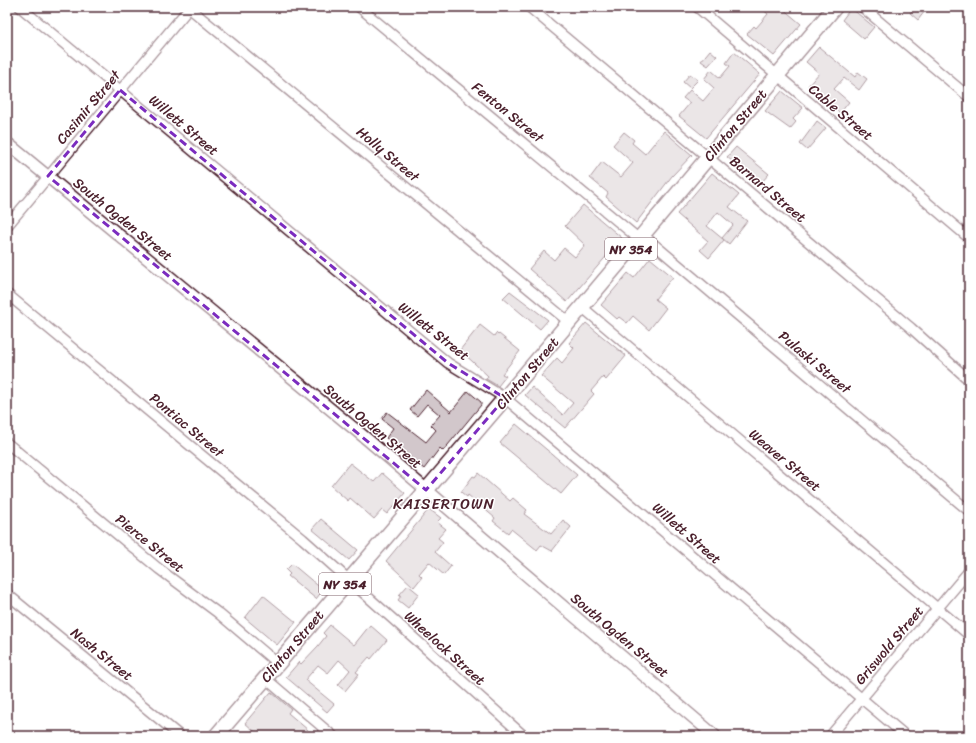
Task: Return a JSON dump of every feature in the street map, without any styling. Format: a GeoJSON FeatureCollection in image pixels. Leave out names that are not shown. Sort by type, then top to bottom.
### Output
{"type":"FeatureCollection","features":[{"type":"Feature","properties":{"kind":"main road","name":"Clinton Street"},"geometry":{"type":"LineString","coordinates":[[216,736],[264,678],[505,398],[835,7]]}},
{"type":"Feature","properties":{"kind":"street","name":"Willett Street"},"geometry":{"type":"LineString","coordinates":[[20,7],[448,363],[505,398],[906,736]]}},
{"type":"Feature","properties":{"kind":"street","name":"Casimir Street"},"geometry":{"type":"LineString","coordinates":[[7,226],[189,7]]}},
{"type":"Feature","properties":{"kind":"street","name":"Holly Street"},"geometry":{"type":"LineString","coordinates":[[189,7],[569,322]]}},
{"type":"Feature","properties":{"kind":"street","name":"Fenton Street"},"geometry":{"type":"LineString","coordinates":[[359,7],[641,237]]}},
{"type":"Feature","properties":{"kind":"street","name":"Barnard Street"},"geometry":{"type":"LineString","coordinates":[[529,7],[911,328],[969,380]]}},
{"type":"Feature","properties":{"kind":"street","name":"Cable Street"},"geometry":{"type":"LineString","coordinates":[[697,7],[969,238]]}},
{"type":"Feature","properties":{"kind":"street"},"geometry":{"type":"LineString","coordinates":[[862,7],[969,97]]}},
{"type":"Feature","properties":{"kind":"street","name":"South Ogden Street"},"geometry":{"type":"LineString","coordinates":[[7,143],[368,440],[715,736]]}},
{"type":"Feature","properties":{"kind":"street","name":"Pulaski Street"},"geometry":{"type":"LineString","coordinates":[[641,237],[969,511]]}},
{"type":"Feature","properties":{"kind":"street","name":"Pontiac Street"},"geometry":{"type":"LineString","coordinates":[[7,294],[303,540],[348,580]]}},
{"type":"Feature","properties":{"kind":"street","name":"Weaver Street"},"geometry":{"type":"LineString","coordinates":[[582,307],[969,635]]}},
{"type":"Feature","properties":{"kind":"street","name":"Pierce Street"},"geometry":{"type":"LineString","coordinates":[[7,443],[159,569],[218,613],[277,663]]}},
{"type":"Feature","properties":{"kind":"street","name":"Griswold Street"},"geometry":{"type":"LineString","coordinates":[[830,736],[969,571]]}},
{"type":"Feature","properties":{"kind":"street","name":"Wheelock Street"},"geometry":{"type":"LineString","coordinates":[[348,580],[524,736]]}},
{"type":"Feature","properties":{"kind":"street","name":"Nash Street"},"geometry":{"type":"LineString","coordinates":[[7,594],[180,736]]}},
{"type":"Feature","properties":{"kind":"street"},"geometry":{"type":"LineString","coordinates":[[264,678],[333,736]]}},
{"type":"Feature","properties":{"kind":"highlighted area"},"geometry":{"type":"Polygon","coordinates":[[[120,90],[448,363],[505,398],[426,490],[48,176],[120,90]]]}},
{"type":"Feature","properties":{"kind":"building"},"geometry":{"type":"Polygon","coordinates":[[[760,7],[781,7],[801,24],[774,56],[747,34],[754,26],[756,28],[768,14],[760,7]]]}},
{"type":"Feature","properties":{"kind":"building"},"geometry":{"type":"Polygon","coordinates":[[[915,7],[928,7],[918,20],[910,13],[915,7]]]}},
{"type":"Feature","properties":{"kind":"building"},"geometry":{"type":"Polygon","coordinates":[[[851,8],[874,27],[864,39],[842,20],[851,8]]]}},
{"type":"Feature","properties":{"kind":"building"},"geometry":{"type":"Polygon","coordinates":[[[819,47],[855,77],[858,72],[867,79],[859,90],[844,78],[834,89],[849,102],[840,113],[833,107],[834,105],[808,86],[819,73],[806,62],[819,47]]]}},
{"type":"Feature","properties":{"kind":"building"},"geometry":{"type":"Polygon","coordinates":[[[710,50],[717,56],[708,66],[701,61],[710,50]]]}},
{"type":"Feature","properties":{"kind":"building"},"geometry":{"type":"Polygon","coordinates":[[[734,52],[760,74],[706,138],[679,116],[690,103],[683,98],[690,90],[703,101],[714,88],[704,79],[711,70],[720,78],[730,66],[726,63],[734,52]]]}},
{"type":"Feature","properties":{"kind":"building"},"geometry":{"type":"Polygon","coordinates":[[[690,74],[698,80],[690,88],[683,82],[690,74]]]}},
{"type":"Feature","properties":{"kind":"building"},"geometry":{"type":"Polygon","coordinates":[[[782,91],[803,108],[793,119],[796,122],[790,129],[765,111],[782,91]]]}},
{"type":"Feature","properties":{"kind":"building"},"geometry":{"type":"Polygon","coordinates":[[[817,121],[826,128],[807,150],[800,144],[817,121]]]}},
{"type":"Feature","properties":{"kind":"building"},"geometry":{"type":"Polygon","coordinates":[[[664,131],[692,155],[672,176],[636,223],[606,197],[608,193],[590,178],[602,162],[621,177],[633,163],[613,145],[624,132],[634,140],[632,143],[645,154],[664,131]]]}},
{"type":"Feature","properties":{"kind":"building"},"geometry":{"type":"Polygon","coordinates":[[[736,147],[769,174],[760,184],[727,157],[736,147]]]}},
{"type":"Feature","properties":{"kind":"building"},"geometry":{"type":"Polygon","coordinates":[[[712,173],[739,195],[729,207],[747,221],[729,244],[722,238],[733,225],[718,212],[707,226],[724,240],[709,258],[700,250],[708,241],[677,214],[712,173]]]}},
{"type":"Feature","properties":{"kind":"building"},"geometry":{"type":"Polygon","coordinates":[[[583,205],[622,238],[567,302],[529,269],[544,251],[554,260],[564,248],[575,257],[585,245],[565,226],[583,205]]]}},
{"type":"Feature","properties":{"kind":"building"},"geometry":{"type":"Polygon","coordinates":[[[650,258],[673,277],[655,299],[666,308],[649,330],[633,316],[627,323],[619,317],[617,319],[601,305],[628,273],[634,278],[650,258]]]}},
{"type":"Feature","properties":{"kind":"building"},"geometry":{"type":"Polygon","coordinates":[[[510,291],[548,320],[540,329],[503,298],[510,291]]]}},
{"type":"Feature","properties":{"kind":"building"},"geometry":{"type":"Polygon","coordinates":[[[586,323],[626,356],[606,380],[603,377],[591,391],[594,394],[565,428],[525,395],[532,387],[563,415],[573,403],[541,376],[557,358],[562,363],[574,348],[569,343],[586,323]]]}},
{"type":"Feature","properties":{"kind":"building"},"geometry":{"type":"Polygon","coordinates":[[[480,325],[494,336],[496,333],[498,335],[499,334],[520,351],[502,374],[506,376],[498,386],[486,379],[488,376],[460,350],[480,325]]]}},
{"type":"Feature","properties":{"kind":"building"},"geometry":{"type":"Polygon","coordinates":[[[426,390],[451,412],[468,391],[481,402],[481,405],[443,451],[440,448],[424,469],[386,438],[393,428],[382,419],[387,412],[426,442],[436,430],[431,425],[440,415],[427,404],[417,416],[410,410],[426,390]]]}},
{"type":"Feature","properties":{"kind":"building"},"geometry":{"type":"Polygon","coordinates":[[[516,424],[577,475],[561,494],[500,443],[516,424]]]}},
{"type":"Feature","properties":{"kind":"building"},"geometry":{"type":"Polygon","coordinates":[[[350,463],[374,482],[382,473],[405,493],[387,514],[382,510],[374,519],[350,498],[348,501],[331,486],[350,463]]]}},
{"type":"Feature","properties":{"kind":"building"},"geometry":{"type":"Polygon","coordinates":[[[478,473],[510,501],[513,498],[527,510],[524,514],[551,534],[563,520],[571,527],[552,551],[541,545],[537,550],[511,529],[508,533],[493,521],[495,518],[468,495],[467,497],[461,492],[473,476],[475,477],[478,473]]]}},
{"type":"Feature","properties":{"kind":"building"},"geometry":{"type":"Polygon","coordinates":[[[429,509],[441,518],[437,522],[446,529],[438,538],[443,542],[435,552],[451,566],[444,575],[429,562],[419,574],[422,577],[414,587],[386,561],[429,509]]]}},
{"type":"Feature","properties":{"kind":"building"},"geometry":{"type":"Polygon","coordinates":[[[321,519],[358,550],[349,560],[312,529],[321,519]]]}},
{"type":"Feature","properties":{"kind":"building"},"geometry":{"type":"Polygon","coordinates":[[[292,564],[323,590],[316,599],[288,576],[290,574],[286,570],[292,564]]]}},
{"type":"Feature","properties":{"kind":"building"},"geometry":{"type":"Polygon","coordinates":[[[408,585],[419,594],[408,608],[398,600],[401,596],[399,595],[408,585]]]}},
{"type":"Feature","properties":{"kind":"building"},"geometry":{"type":"Polygon","coordinates":[[[263,595],[296,622],[277,645],[245,618],[263,595]]]}},
{"type":"Feature","properties":{"kind":"building"},"geometry":{"type":"Polygon","coordinates":[[[330,625],[354,645],[370,625],[387,640],[371,659],[369,657],[356,672],[359,674],[345,691],[338,685],[350,670],[339,660],[328,673],[318,665],[305,680],[334,704],[327,712],[286,677],[299,662],[301,664],[318,646],[326,636],[323,633],[330,625]]]}},
{"type":"Feature","properties":{"kind":"building"},"geometry":{"type":"Polygon","coordinates":[[[271,692],[291,709],[288,713],[308,730],[302,736],[260,736],[245,723],[271,692]]]}},
{"type":"Feature","properties":{"kind":"district","name":"KAISERTOWN"},"geometry":{"type":"Point","coordinates":[444,504]}}]}
